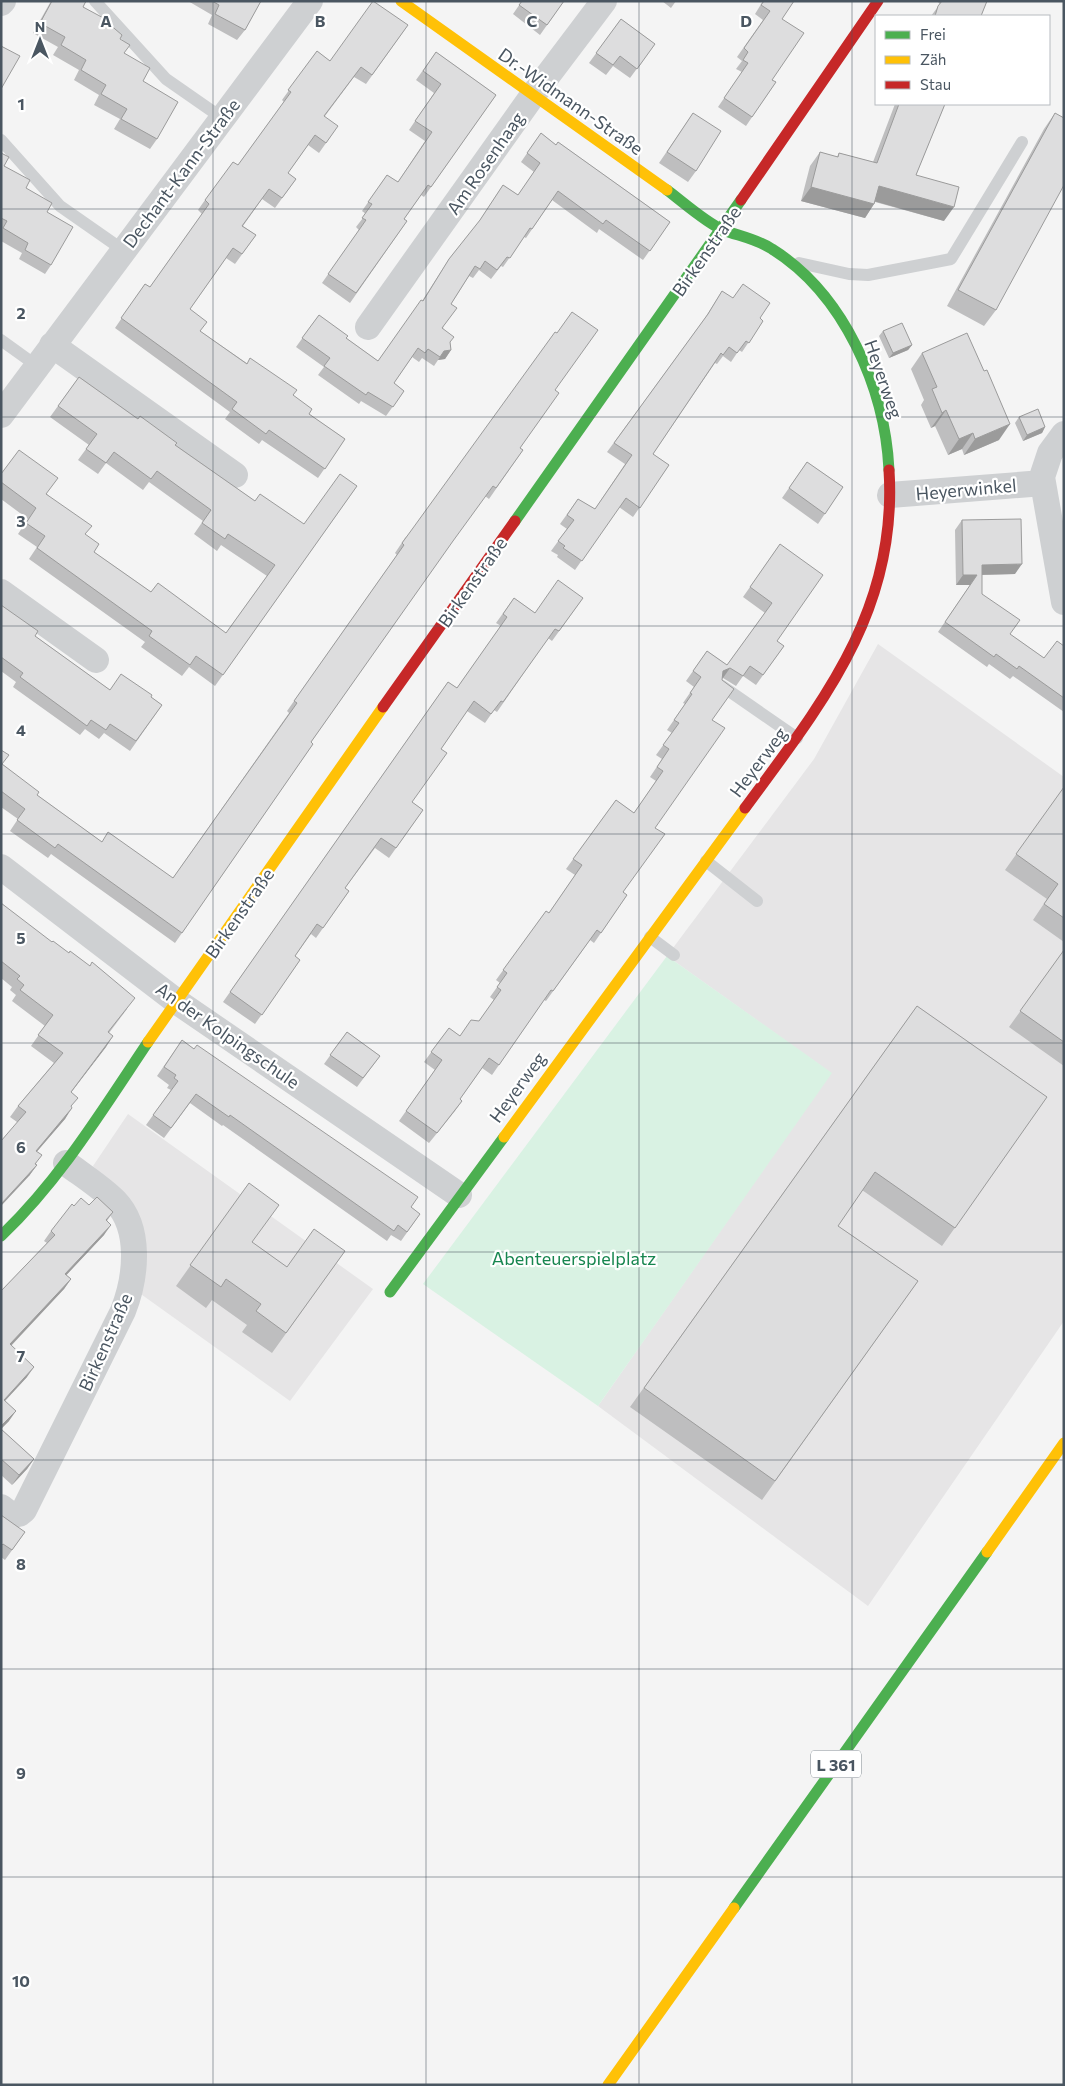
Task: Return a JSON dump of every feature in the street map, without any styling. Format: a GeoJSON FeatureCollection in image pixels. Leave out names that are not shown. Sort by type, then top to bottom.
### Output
{"type":"FeatureCollection","features":[{"type":"Feature","properties":{"kind":"street","name":"Dechant-Kann-Straße"},"geometry":{"type":"LineString","coordinates":[[1,415],[310,1]]}},
{"type":"Feature","properties":{"kind":"street","name":"Dr.-Widmann-Straße"},"geometry":{"type":"LineString","coordinates":[[401,1],[722,229]]}},
{"type":"Feature","properties":{"kind":"street","name":"Am Rosenhaag"},"geometry":{"type":"LineString","coordinates":[[368,327],[533,95],[604,1]]}},
{"type":"Feature","properties":{"kind":"street","name":"Birkenstraße"},"geometry":{"type":"LineString","coordinates":[[1,1236],[20,1218],[66,1163],[176,1001],[722,229],[878,1]]}},
{"type":"Feature","properties":{"kind":"street","name":"Heyerweg"},"geometry":{"type":"LineString","coordinates":[[390,1292],[459,1195],[797,738],[833,684],[863,621],[885,548],[890,495],[889,467],[882,419],[867,374],[849,333],[830,302],[814,283],[789,261],[756,240],[722,229]]}},
{"type":"Feature","properties":{"kind":"street"},"geometry":{"type":"LineString","coordinates":[[45,356],[235,475]]}},
{"type":"Feature","properties":{"kind":"street"},"geometry":{"type":"LineString","coordinates":[[1064,434],[1047,458],[1043,470],[1043,482],[1064,602]]}},
{"type":"Feature","properties":{"kind":"street","name":"Heyerwinkel"},"geometry":{"type":"LineString","coordinates":[[890,495],[1043,482]]}},
{"type":"Feature","properties":{"kind":"street"},"geometry":{"type":"LineString","coordinates":[[1,592],[96,660]]}},
{"type":"Feature","properties":{"kind":"street","name":"An der Kolpingschule"},"geometry":{"type":"LineString","coordinates":[[1,867],[176,1001],[459,1195]]}},
{"type":"Feature","properties":{"kind":"street","name":"Birkenstraße"},"geometry":{"type":"LineString","coordinates":[[1,1507],[10,1514],[19,1514],[24,1510],[123,1311],[131,1284],[133,1250],[126,1217],[115,1202],[66,1163]]}},
{"type":"Feature","properties":{"kind":"street","name":"L 361"},"geometry":{"type":"LineString","coordinates":[[608,2085],[1064,1443]]}},
{"type":"Feature","properties":{"kind":"lane"},"geometry":{"type":"LineString","coordinates":[[95,1],[166,79],[222,118]]}},
{"type":"Feature","properties":{"kind":"lane"},"geometry":{"type":"LineString","coordinates":[[1,140],[60,206],[123,250]]}},
{"type":"Feature","properties":{"kind":"lane"},"geometry":{"type":"LineString","coordinates":[[789,261],[849,274],[868,275],[951,259],[1022,142]]}},
{"type":"Feature","properties":{"kind":"lane"},"geometry":{"type":"LineString","coordinates":[[1,340],[45,356]]}},
{"type":"Feature","properties":{"kind":"lane"},"geometry":{"type":"LineString","coordinates":[[722,686],[797,738]]}},
{"type":"Feature","properties":{"kind":"lane"},"geometry":{"type":"LineString","coordinates":[[706,861],[757,901]]}},
{"type":"Feature","properties":{"kind":"lane"},"geometry":{"type":"LineString","coordinates":[[650,937],[674,955]]}},
{"type":"Feature","properties":{"kind":"shaded area"},"geometry":{"type":"Polygon","coordinates":[[[878,644],[1064,777],[1064,1321],[868,1606],[598,1406],[831,1073],[667,956],[814,759],[878,644]]]}},
{"type":"Feature","properties":{"kind":"shaded area"},"geometry":{"type":"Polygon","coordinates":[[[128,1114],[373,1289],[290,1401],[138,1292],[137,1220],[93,1166],[128,1114]]]}},
{"type":"Feature","properties":{"kind":"green space","name":"Abenteuerspielplatz"},"geometry":{"type":"Polygon","coordinates":[[[667,956],[832,1073],[598,1406],[423,1284],[667,956]]]}},
{"type":"Feature","properties":{"kind":"building"},"geometry":{"type":"Polygon","coordinates":[[[52,1],[86,1],[83,7],[109,21],[108,23],[122,35],[120,39],[130,45],[124,53],[150,68],[143,81],[178,102],[157,139],[121,119],[127,109],[101,94],[106,85],[81,70],[86,60],[61,45],[65,37],[40,23],[52,1]]]}},
{"type":"Feature","properties":{"kind":"building"},"geometry":{"type":"Polygon","coordinates":[[[212,1],[261,1],[245,30],[215,14],[219,5],[212,1]]]}},
{"type":"Feature","properties":{"kind":"building"},"geometry":{"type":"Polygon","coordinates":[[[373,1],[408,25],[372,75],[361,67],[324,116],[338,126],[326,143],[315,135],[288,173],[296,179],[282,198],[269,189],[242,226],[256,235],[242,254],[233,248],[190,309],[207,322],[200,331],[247,364],[250,358],[297,390],[293,395],[312,409],[309,414],[345,439],[325,469],[269,430],[266,434],[232,409],[237,402],[121,318],[145,284],[150,287],[209,204],[205,200],[233,162],[238,165],[291,92],[288,90],[317,51],[330,61],[373,1]]]}},
{"type":"Feature","properties":{"kind":"building"},"geometry":{"type":"Polygon","coordinates":[[[522,1],[564,1],[547,25],[519,5],[522,1]]]}},
{"type":"Feature","properties":{"kind":"building"},"geometry":{"type":"Polygon","coordinates":[[[764,1],[794,1],[782,19],[804,33],[772,80],[776,82],[752,117],[724,98],[748,63],[743,60],[748,52],[744,48],[770,11],[761,5],[764,1]]]}},
{"type":"Feature","properties":{"kind":"building"},"geometry":{"type":"Polygon","coordinates":[[[942,1],[987,1],[981,15],[935,15],[942,1]]]}},
{"type":"Feature","properties":{"kind":"building"},"geometry":{"type":"Polygon","coordinates":[[[621,19],[655,44],[637,69],[620,56],[613,65],[596,53],[621,19]]]}},
{"type":"Feature","properties":{"kind":"building"},"geometry":{"type":"Polygon","coordinates":[[[1,46],[20,56],[1,89],[1,46]]]}},
{"type":"Feature","properties":{"kind":"building"},"geometry":{"type":"Polygon","coordinates":[[[436,52],[496,95],[431,187],[428,185],[404,219],[407,221],[356,293],[328,274],[366,220],[362,218],[372,204],[368,202],[387,175],[398,182],[432,132],[415,121],[441,84],[423,71],[436,52]]]}},
{"type":"Feature","properties":{"kind":"building"},"geometry":{"type":"Polygon","coordinates":[[[899,105],[945,105],[916,175],[959,187],[954,207],[879,186],[874,204],[811,187],[820,152],[838,157],[839,153],[877,163],[899,105]]]}},
{"type":"Feature","properties":{"kind":"building"},"geometry":{"type":"Polygon","coordinates":[[[693,113],[721,131],[696,171],[667,152],[693,113]]]}},
{"type":"Feature","properties":{"kind":"building"},"geometry":{"type":"Polygon","coordinates":[[[1055,113],[1064,118],[1064,185],[996,310],[958,290],[1055,113]]]}},
{"type":"Feature","properties":{"kind":"building"},"geometry":{"type":"Polygon","coordinates":[[[541,133],[556,145],[558,142],[670,222],[650,251],[606,220],[603,224],[558,191],[510,258],[507,257],[497,270],[485,261],[480,269],[475,266],[451,304],[457,308],[442,328],[454,337],[450,342],[451,350],[444,351],[440,357],[428,349],[425,353],[418,348],[394,383],[404,391],[393,407],[368,392],[366,395],[324,366],[330,358],[302,338],[319,315],[348,336],[346,338],[378,361],[421,300],[423,301],[449,259],[480,220],[503,185],[518,195],[540,163],[527,153],[541,133]]]}},
{"type":"Feature","properties":{"kind":"building"},"geometry":{"type":"Polygon","coordinates":[[[1,153],[9,157],[4,166],[30,180],[26,188],[52,203],[47,212],[73,227],[51,265],[25,250],[28,243],[3,228],[7,221],[1,218],[1,153]]]}},
{"type":"Feature","properties":{"kind":"building"},"geometry":{"type":"Polygon","coordinates":[[[743,284],[770,303],[760,318],[763,321],[749,343],[746,341],[737,353],[729,347],[723,355],[721,353],[653,454],[669,465],[640,508],[626,498],[582,561],[563,548],[565,546],[558,541],[574,520],[567,515],[578,499],[595,509],[632,455],[614,443],[708,314],[722,291],[733,298],[743,284]]]}},
{"type":"Feature","properties":{"kind":"building"},"geometry":{"type":"Polygon","coordinates":[[[572,312],[598,330],[555,390],[559,393],[520,448],[523,450],[496,488],[493,486],[311,742],[313,744],[182,933],[58,844],[55,848],[17,820],[25,809],[1,791],[1,750],[9,755],[2,764],[39,792],[37,795],[102,842],[108,832],[173,878],[297,703],[294,701],[404,545],[402,543],[555,332],[557,333],[572,312]]]}},
{"type":"Feature","properties":{"kind":"building"},"geometry":{"type":"Polygon","coordinates":[[[902,323],[912,345],[893,353],[883,331],[902,323]]]}},
{"type":"Feature","properties":{"kind":"building"},"geometry":{"type":"Polygon","coordinates":[[[967,333],[984,371],[987,370],[1010,424],[975,439],[973,433],[959,439],[946,410],[942,413],[932,389],[937,387],[922,353],[967,333]]]}},
{"type":"Feature","properties":{"kind":"building"},"geometry":{"type":"Polygon","coordinates":[[[79,377],[138,419],[140,416],[177,443],[175,445],[255,501],[260,494],[304,524],[340,474],[357,486],[223,675],[196,656],[190,665],[149,636],[152,631],[37,548],[45,536],[26,523],[36,508],[1,482],[1,474],[19,450],[58,478],[46,494],[92,526],[85,534],[99,544],[94,552],[151,592],[158,583],[226,633],[275,565],[228,534],[225,539],[202,523],[211,510],[157,471],[151,479],[114,452],[106,463],[86,449],[97,434],[58,406],[79,377]]]}},
{"type":"Feature","properties":{"kind":"building"},"geometry":{"type":"Polygon","coordinates":[[[1038,409],[1045,427],[1027,435],[1019,417],[1038,409]]]}},
{"type":"Feature","properties":{"kind":"building"},"geometry":{"type":"Polygon","coordinates":[[[807,462],[843,487],[825,514],[789,488],[807,462]]]}},
{"type":"Feature","properties":{"kind":"building"},"geometry":{"type":"Polygon","coordinates":[[[1021,519],[1022,564],[982,565],[982,594],[1020,620],[1010,634],[1044,658],[1057,641],[1064,646],[1064,698],[1019,666],[1017,669],[996,654],[994,657],[945,622],[977,575],[963,575],[962,520],[1021,519]]]}},
{"type":"Feature","properties":{"kind":"building"},"geometry":{"type":"Polygon","coordinates":[[[780,544],[823,575],[777,641],[784,646],[763,675],[750,666],[743,676],[730,668],[723,671],[722,680],[734,689],[712,720],[725,728],[655,828],[665,834],[623,892],[627,895],[601,933],[597,930],[553,991],[551,990],[499,1065],[489,1058],[460,1099],[462,1101],[437,1133],[406,1111],[442,1060],[431,1052],[449,1028],[460,1036],[471,1020],[479,1021],[501,990],[497,987],[507,973],[503,970],[546,911],[549,913],[582,865],[573,859],[616,800],[634,813],[663,771],[657,767],[669,749],[663,745],[679,723],[674,720],[701,677],[693,671],[707,651],[727,665],[772,603],[750,587],[780,544]]]}},
{"type":"Feature","properties":{"kind":"building"},"geometry":{"type":"Polygon","coordinates":[[[558,580],[583,598],[559,631],[555,629],[503,702],[501,701],[491,714],[474,701],[441,749],[447,753],[412,802],[423,810],[396,848],[381,838],[345,888],[349,891],[323,928],[317,924],[295,956],[300,960],[262,1015],[230,992],[448,682],[457,688],[507,617],[503,614],[514,598],[535,613],[558,580]]]}},
{"type":"Feature","properties":{"kind":"building"},"geometry":{"type":"Polygon","coordinates":[[[1,605],[38,631],[35,636],[110,690],[121,674],[152,695],[151,697],[162,705],[136,741],[110,724],[106,730],[91,720],[87,726],[20,677],[23,673],[1,657],[1,605]]]}},
{"type":"Feature","properties":{"kind":"building"},"geometry":{"type":"Polygon","coordinates":[[[1064,787],[1064,918],[1044,904],[1058,884],[1016,854],[1064,787]]]}},
{"type":"Feature","properties":{"kind":"building"},"geometry":{"type":"Polygon","coordinates":[[[1,903],[52,942],[69,953],[70,951],[90,966],[92,962],[135,998],[108,1032],[113,1036],[71,1092],[78,1098],[71,1106],[72,1108],[36,1151],[42,1155],[35,1164],[37,1165],[1,1204],[1,1141],[26,1112],[18,1106],[63,1053],[38,1035],[53,1015],[20,990],[24,985],[17,979],[20,976],[1,961],[1,903]]]}},
{"type":"Feature","properties":{"kind":"building"},"geometry":{"type":"Polygon","coordinates":[[[1064,950],[1064,1042],[1020,1011],[1064,950]]]}},
{"type":"Feature","properties":{"kind":"building"},"geometry":{"type":"Polygon","coordinates":[[[917,1006],[1047,1097],[955,1228],[875,1172],[838,1226],[918,1281],[775,1481],[644,1388],[917,1006]]]}},
{"type":"Feature","properties":{"kind":"building"},"geometry":{"type":"Polygon","coordinates":[[[347,1032],[380,1056],[363,1078],[330,1055],[347,1032]]]}},
{"type":"Feature","properties":{"kind":"building"},"geometry":{"type":"Polygon","coordinates":[[[182,1040],[194,1049],[197,1045],[418,1197],[411,1207],[420,1214],[407,1232],[398,1225],[394,1231],[230,1115],[229,1117],[196,1094],[171,1128],[153,1115],[178,1081],[174,1078],[176,1075],[164,1067],[182,1040]]]}},
{"type":"Feature","properties":{"kind":"building"},"geometry":{"type":"Polygon","coordinates":[[[249,1183],[279,1205],[252,1242],[287,1267],[314,1229],[345,1251],[286,1333],[256,1311],[261,1304],[226,1279],[221,1287],[190,1265],[249,1183]]]}},
{"type":"Feature","properties":{"kind":"building"},"geometry":{"type":"Polygon","coordinates":[[[97,1197],[113,1212],[106,1220],[111,1225],[65,1274],[71,1279],[10,1344],[34,1367],[4,1400],[16,1411],[1,1426],[1,1291],[55,1235],[51,1231],[72,1204],[74,1206],[81,1198],[89,1205],[97,1197]]]}},
{"type":"Feature","properties":{"kind":"building"},"geometry":{"type":"Polygon","coordinates":[[[1,1429],[34,1459],[19,1475],[1,1459],[1,1429]]]}},
{"type":"Feature","properties":{"kind":"building"},"geometry":{"type":"Polygon","coordinates":[[[1,1515],[25,1532],[12,1550],[3,1544],[1,1546],[1,1515]]]}},
{"type":"Feature","properties":{"kind":"traffic: fast"},"geometry":{"type":"LineString","coordinates":[[667,190],[702,217],[723,230],[754,240],[772,249],[798,268],[820,291],[840,317],[856,346],[869,376],[879,407],[886,439],[889,470]]}},
{"type":"Feature","properties":{"kind":"traffic: fast"},"geometry":{"type":"LineString","coordinates":[[515,521],[741,200]]}},
{"type":"Feature","properties":{"kind":"traffic: fast"},"geometry":{"type":"LineString","coordinates":[[1,1236],[62,1168],[148,1042]]}},
{"type":"Feature","properties":{"kind":"traffic: fast"},"geometry":{"type":"LineString","coordinates":[[390,1292],[504,1137]]}},
{"type":"Feature","properties":{"kind":"traffic: fast"},"geometry":{"type":"LineString","coordinates":[[734,1908],[987,1552]]}},
{"type":"Feature","properties":{"kind":"traffic: slow"},"geometry":{"type":"LineString","coordinates":[[401,1],[667,190]]}},
{"type":"Feature","properties":{"kind":"traffic: slow"},"geometry":{"type":"LineString","coordinates":[[148,1042],[383,707]]}},
{"type":"Feature","properties":{"kind":"traffic: slow"},"geometry":{"type":"LineString","coordinates":[[504,1137],[745,808]]}},
{"type":"Feature","properties":{"kind":"traffic: slow"},"geometry":{"type":"LineString","coordinates":[[987,1552],[1064,1443]]}},
{"type":"Feature","properties":{"kind":"traffic: slow"},"geometry":{"type":"LineString","coordinates":[[608,2085],[734,1908]]}},
{"type":"Feature","properties":{"kind":"traffic: jam"},"geometry":{"type":"LineString","coordinates":[[741,200],[878,1]]}},
{"type":"Feature","properties":{"kind":"traffic: jam"},"geometry":{"type":"LineString","coordinates":[[745,808],[802,730],[827,691],[850,652],[868,611],[881,567],[889,520],[889,470]]}},
{"type":"Feature","properties":{"kind":"traffic: jam"},"geometry":{"type":"LineString","coordinates":[[383,707],[515,521]]}}]}
